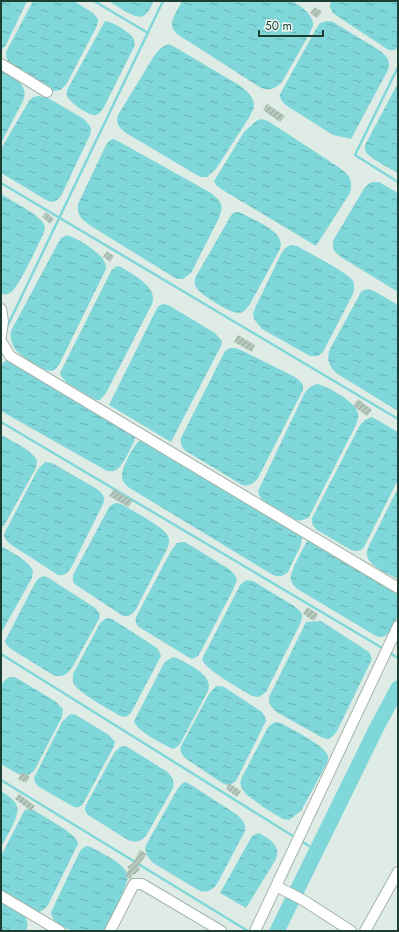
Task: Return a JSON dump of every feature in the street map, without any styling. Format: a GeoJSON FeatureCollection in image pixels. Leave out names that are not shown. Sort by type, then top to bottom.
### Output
{"type":"FeatureCollection","features":[{"type":"Feature","properties":{"kind":"street"},"geometry":{"type":"LineString","coordinates":[[1,64],[47,92]]}},
{"type":"Feature","properties":{"kind":"street"},"geometry":{"type":"LineString","coordinates":[[1,309],[3,321],[1,336]]}},
{"type":"Feature","properties":{"kind":"street"},"geometry":{"type":"LineString","coordinates":[[1,341],[10,356],[398,588]]}},
{"type":"Feature","properties":{"kind":"street"},"geometry":{"type":"LineString","coordinates":[[254,931],[279,887],[398,626]]}},
{"type":"Feature","properties":{"kind":"street"},"geometry":{"type":"LineString","coordinates":[[365,931],[398,872]]}},
{"type":"Feature","properties":{"kind":"street"},"geometry":{"type":"LineString","coordinates":[[110,931],[134,884],[142,884],[221,931]]}},
{"type":"Feature","properties":{"kind":"street"},"geometry":{"type":"LineString","coordinates":[[279,887],[303,900],[351,931]]}},
{"type":"Feature","properties":{"kind":"street"},"geometry":{"type":"LineString","coordinates":[[1,896],[60,931]]}},
{"type":"Feature","properties":{"kind":"water"},"geometry":{"type":"Polygon","coordinates":[[[1,1],[27,1],[6,45],[1,50],[1,1]]]}},
{"type":"Feature","properties":{"kind":"water"},"geometry":{"type":"Polygon","coordinates":[[[33,1],[74,1],[93,13],[98,19],[96,28],[66,85],[60,90],[54,91],[30,77],[16,68],[6,58],[6,52],[33,1]]]}},
{"type":"Feature","properties":{"kind":"water"},"geometry":{"type":"Polygon","coordinates":[[[109,1],[154,1],[146,14],[140,17],[121,9],[109,1]]]}},
{"type":"Feature","properties":{"kind":"water"},"geometry":{"type":"Polygon","coordinates":[[[182,1],[292,1],[309,14],[313,22],[313,26],[282,82],[272,89],[264,89],[175,32],[172,24],[173,19],[182,1]]]}},
{"type":"Feature","properties":{"kind":"water"},"geometry":{"type":"Polygon","coordinates":[[[331,1],[398,1],[398,47],[393,50],[387,49],[337,16],[333,13],[330,7],[331,1]]]}},
{"type":"Feature","properties":{"kind":"water"},"geometry":{"type":"Polygon","coordinates":[[[105,21],[116,25],[128,33],[134,39],[135,45],[103,109],[97,115],[93,115],[89,114],[72,102],[67,95],[67,90],[105,21]]]}},
{"type":"Feature","properties":{"kind":"water"},"geometry":{"type":"Polygon","coordinates":[[[327,21],[333,22],[379,50],[389,61],[388,70],[351,139],[333,135],[287,106],[280,97],[280,94],[316,29],[320,23],[327,21]]]}},
{"type":"Feature","properties":{"kind":"water"},"geometry":{"type":"Polygon","coordinates":[[[168,44],[239,85],[249,94],[254,103],[254,108],[250,116],[216,169],[207,177],[201,177],[195,174],[126,133],[117,121],[118,115],[154,56],[168,44]]]}},
{"type":"Feature","properties":{"kind":"water"},"geometry":{"type":"Polygon","coordinates":[[[1,70],[19,82],[25,95],[1,143],[1,70]]]}},
{"type":"Feature","properties":{"kind":"water"},"geometry":{"type":"Polygon","coordinates":[[[398,83],[398,173],[371,157],[366,152],[365,145],[398,83]]]}},
{"type":"Feature","properties":{"kind":"water"},"geometry":{"type":"Polygon","coordinates":[[[39,96],[48,98],[84,119],[90,126],[91,130],[61,196],[54,202],[48,201],[1,173],[1,149],[29,101],[33,97],[39,96]]]}},
{"type":"Feature","properties":{"kind":"water"},"geometry":{"type":"Polygon","coordinates":[[[261,119],[268,121],[337,166],[347,174],[351,180],[350,193],[316,246],[221,189],[214,181],[244,132],[256,121],[261,119]]]}},
{"type":"Feature","properties":{"kind":"water"},"geometry":{"type":"Polygon","coordinates":[[[113,139],[211,193],[220,201],[222,207],[219,218],[191,273],[183,279],[178,279],[172,276],[94,228],[82,219],[78,212],[78,204],[106,146],[109,141],[113,139]]]}},
{"type":"Feature","properties":{"kind":"water"},"geometry":{"type":"Polygon","coordinates":[[[374,182],[379,182],[398,193],[398,292],[344,259],[333,249],[334,239],[365,187],[374,182]]]}},
{"type":"Feature","properties":{"kind":"water"},"geometry":{"type":"Polygon","coordinates":[[[1,194],[32,213],[43,222],[45,226],[43,235],[23,275],[14,290],[7,294],[1,294],[1,194]]]}},
{"type":"Feature","properties":{"kind":"water"},"geometry":{"type":"Polygon","coordinates":[[[239,212],[269,228],[278,236],[281,244],[280,249],[250,304],[240,313],[222,307],[208,298],[195,286],[195,278],[232,214],[239,212]]]}},
{"type":"Feature","properties":{"kind":"water"},"geometry":{"type":"Polygon","coordinates":[[[67,235],[77,239],[99,255],[106,264],[106,269],[59,365],[53,371],[49,371],[32,363],[17,352],[12,342],[11,331],[58,243],[61,238],[67,235]]]}},
{"type":"Feature","properties":{"kind":"water"},"geometry":{"type":"Polygon","coordinates":[[[288,246],[297,246],[344,273],[350,277],[354,284],[353,294],[323,352],[318,356],[310,356],[262,329],[254,319],[253,314],[255,308],[282,252],[288,246]]]}},
{"type":"Feature","properties":{"kind":"water"},"geometry":{"type":"Polygon","coordinates":[[[118,266],[142,280],[150,289],[153,301],[106,393],[100,400],[97,400],[67,383],[60,373],[111,271],[118,266]]]}},
{"type":"Feature","properties":{"kind":"water"},"geometry":{"type":"Polygon","coordinates":[[[368,289],[398,305],[398,411],[336,373],[328,361],[329,351],[361,292],[368,289]]]}},
{"type":"Feature","properties":{"kind":"water"},"geometry":{"type":"Polygon","coordinates":[[[164,304],[170,306],[215,333],[222,341],[221,346],[171,442],[109,405],[157,308],[164,304]]]}},
{"type":"Feature","properties":{"kind":"water"},"geometry":{"type":"Polygon","coordinates":[[[230,348],[241,350],[293,376],[303,385],[303,390],[258,478],[250,485],[242,485],[186,451],[182,447],[181,442],[181,438],[225,351],[230,348]]]}},
{"type":"Feature","properties":{"kind":"water"},"geometry":{"type":"Polygon","coordinates":[[[9,360],[134,435],[134,442],[119,468],[114,471],[107,471],[1,411],[1,365],[5,361],[9,360]]]}},
{"type":"Feature","properties":{"kind":"water"},"geometry":{"type":"Polygon","coordinates":[[[318,384],[335,392],[352,404],[358,413],[358,418],[356,425],[309,517],[302,520],[296,520],[262,500],[258,491],[304,394],[312,386],[318,384]]]}},
{"type":"Feature","properties":{"kind":"water"},"geometry":{"type":"Polygon","coordinates":[[[372,417],[398,432],[398,480],[364,547],[361,550],[356,551],[351,550],[317,530],[313,525],[312,518],[359,427],[364,421],[372,417]]]}},
{"type":"Feature","properties":{"kind":"water"},"geometry":{"type":"Polygon","coordinates":[[[1,435],[25,449],[37,460],[36,468],[1,529],[1,435]]]}},
{"type":"Feature","properties":{"kind":"water"},"geometry":{"type":"Polygon","coordinates":[[[144,439],[302,536],[301,545],[288,572],[281,576],[273,575],[128,487],[122,476],[123,468],[136,445],[139,441],[144,439]]]}},
{"type":"Feature","properties":{"kind":"water"},"geometry":{"type":"Polygon","coordinates":[[[45,462],[52,463],[97,489],[104,497],[104,502],[71,568],[64,575],[58,575],[10,544],[4,536],[38,469],[45,462]]]}},
{"type":"Feature","properties":{"kind":"water"},"geometry":{"type":"Polygon","coordinates":[[[398,488],[398,579],[373,565],[367,557],[367,554],[368,548],[398,488]]]}},
{"type":"Feature","properties":{"kind":"water"},"geometry":{"type":"Polygon","coordinates":[[[115,503],[123,505],[161,528],[169,539],[167,549],[135,611],[131,615],[127,616],[123,616],[73,582],[73,575],[107,511],[110,506],[115,503]]]}},
{"type":"Feature","properties":{"kind":"water"},"geometry":{"type":"Polygon","coordinates":[[[309,540],[398,588],[398,614],[390,631],[385,636],[376,636],[294,586],[291,580],[292,572],[307,541],[309,540]]]}},
{"type":"Feature","properties":{"kind":"water"},"geometry":{"type":"Polygon","coordinates":[[[185,542],[229,569],[237,579],[234,588],[201,651],[198,656],[192,659],[136,624],[136,617],[171,551],[177,543],[185,542]]]}},
{"type":"Feature","properties":{"kind":"water"},"geometry":{"type":"Polygon","coordinates":[[[1,546],[29,564],[33,572],[32,578],[1,633],[1,546]]]}},
{"type":"Feature","properties":{"kind":"water"},"geometry":{"type":"Polygon","coordinates":[[[43,576],[47,577],[94,607],[98,611],[100,617],[72,668],[66,674],[61,676],[53,675],[11,649],[5,641],[35,583],[43,576]]]}},
{"type":"Feature","properties":{"kind":"water"},"geometry":{"type":"Polygon","coordinates":[[[246,580],[253,581],[294,606],[302,615],[300,624],[266,692],[259,697],[252,696],[224,679],[210,668],[202,659],[240,585],[246,580]]]}},
{"type":"Feature","properties":{"kind":"water"},"geometry":{"type":"Polygon","coordinates":[[[108,618],[112,619],[154,646],[158,649],[161,656],[131,713],[126,717],[120,716],[102,706],[77,688],[73,682],[73,674],[100,623],[108,618]]]}},
{"type":"Feature","properties":{"kind":"water"},"geometry":{"type":"Polygon","coordinates":[[[321,621],[369,652],[372,659],[337,731],[328,739],[321,737],[278,713],[269,702],[269,697],[306,622],[321,621]]]}},
{"type":"Feature","properties":{"kind":"water"},"geometry":{"type":"Polygon","coordinates":[[[173,657],[190,665],[203,674],[208,681],[209,686],[208,691],[180,744],[173,749],[139,729],[134,721],[163,665],[166,661],[173,657]]]}},
{"type":"Feature","properties":{"kind":"water"},"geometry":{"type":"Polygon","coordinates":[[[10,677],[15,677],[55,701],[63,709],[62,717],[34,771],[27,776],[18,774],[1,764],[1,686],[5,680],[10,677]]]}},
{"type":"Feature","properties":{"kind":"water"},"geometry":{"type":"Polygon","coordinates":[[[216,686],[224,687],[262,712],[266,721],[236,781],[229,785],[222,783],[185,758],[181,751],[181,746],[209,694],[216,686]]]}},
{"type":"Feature","properties":{"kind":"water"},"geometry":{"type":"Polygon","coordinates":[[[72,714],[109,735],[115,742],[83,804],[80,807],[74,807],[40,787],[36,784],[34,778],[62,722],[72,714]]]}},
{"type":"Feature","properties":{"kind":"water"},"geometry":{"type":"Polygon","coordinates":[[[277,722],[313,741],[324,750],[328,757],[327,763],[301,811],[289,820],[283,819],[247,795],[242,789],[240,783],[267,729],[271,724],[277,722]]]}},
{"type":"Feature","properties":{"kind":"water"},"geometry":{"type":"Polygon","coordinates":[[[124,746],[166,771],[174,783],[173,788],[146,836],[142,840],[138,841],[128,840],[88,815],[85,810],[86,805],[114,753],[120,747],[124,746]]]}},
{"type":"Feature","properties":{"kind":"water"},"geometry":{"type":"Polygon","coordinates":[[[185,782],[236,814],[242,819],[245,826],[245,831],[217,884],[212,889],[203,892],[153,863],[146,853],[146,845],[178,788],[185,782]]]}},
{"type":"Feature","properties":{"kind":"water"},"geometry":{"type":"Polygon","coordinates":[[[1,791],[14,801],[17,806],[17,810],[15,821],[1,847],[1,791]]]}},
{"type":"Feature","properties":{"kind":"water"},"geometry":{"type":"Polygon","coordinates":[[[25,810],[34,810],[67,831],[76,839],[78,844],[48,905],[37,913],[32,912],[1,891],[1,856],[23,813],[25,810]]]}},
{"type":"Feature","properties":{"kind":"water"},"geometry":{"type":"Polygon","coordinates":[[[259,833],[274,843],[277,854],[276,859],[246,908],[220,893],[252,836],[259,833]]]}},
{"type":"Feature","properties":{"kind":"water"},"geometry":{"type":"Polygon","coordinates":[[[87,846],[121,865],[128,874],[126,885],[106,931],[74,931],[58,924],[51,915],[51,912],[80,851],[87,846]]]}},
{"type":"Feature","properties":{"kind":"water"},"geometry":{"type":"Polygon","coordinates":[[[1,901],[21,912],[27,920],[26,931],[1,931],[1,901]]]}},
{"type":"Feature","properties":{"kind":"building"},"geometry":{"type":"Polygon","coordinates":[[[315,7],[322,12],[317,18],[310,13],[315,7]]]}},
{"type":"Feature","properties":{"kind":"building"},"geometry":{"type":"Polygon","coordinates":[[[267,104],[285,116],[280,122],[263,110],[267,104]]]}},
{"type":"Feature","properties":{"kind":"building"},"geometry":{"type":"Polygon","coordinates":[[[46,212],[54,219],[50,224],[42,217],[46,212]]]}},
{"type":"Feature","properties":{"kind":"building"},"geometry":{"type":"Polygon","coordinates":[[[107,251],[114,256],[110,262],[103,257],[107,251]]]}},
{"type":"Feature","properties":{"kind":"building"},"geometry":{"type":"Polygon","coordinates":[[[238,335],[255,345],[252,352],[234,342],[238,335]]]}},
{"type":"Feature","properties":{"kind":"building"},"geometry":{"type":"Polygon","coordinates":[[[358,399],[372,410],[367,416],[353,406],[358,399]]]}},
{"type":"Feature","properties":{"kind":"building"},"geometry":{"type":"Polygon","coordinates":[[[114,489],[133,501],[128,507],[109,496],[114,489]]]}},
{"type":"Feature","properties":{"kind":"building"},"geometry":{"type":"Polygon","coordinates":[[[307,607],[318,614],[314,621],[303,614],[307,607]]]}},
{"type":"Feature","properties":{"kind":"building"},"geometry":{"type":"Polygon","coordinates":[[[22,772],[30,777],[26,783],[18,779],[22,772]]]}},
{"type":"Feature","properties":{"kind":"building"},"geometry":{"type":"Polygon","coordinates":[[[229,783],[241,791],[237,797],[226,789],[229,783]]]}},
{"type":"Feature","properties":{"kind":"building"},"geometry":{"type":"Polygon","coordinates":[[[19,794],[35,806],[31,811],[15,799],[19,794]]]}},
{"type":"Feature","properties":{"kind":"building"},"geometry":{"type":"Polygon","coordinates":[[[140,850],[147,854],[138,866],[140,869],[134,875],[133,874],[130,879],[125,876],[129,869],[127,867],[133,863],[140,850]]]}},
{"type":"Feature","properties":{"kind":"waterway"},"geometry":{"type":"LineString","coordinates":[[94,1],[148,33]]}},
{"type":"Feature","properties":{"kind":"waterway"},"geometry":{"type":"LineString","coordinates":[[6,329],[163,1]]}},
{"type":"Feature","properties":{"kind":"waterway"},"geometry":{"type":"LineString","coordinates":[[398,67],[355,155],[398,182]]}},
{"type":"Feature","properties":{"kind":"waterway"},"geometry":{"type":"LineString","coordinates":[[1,183],[398,419]]}},
{"type":"Feature","properties":{"kind":"waterway"},"geometry":{"type":"LineString","coordinates":[[1,422],[384,649]]}},
{"type":"Feature","properties":{"kind":"waterway"},"geometry":{"type":"LineString","coordinates":[[388,652],[398,658]]}},
{"type":"Feature","properties":{"kind":"waterway"},"geometry":{"type":"LineString","coordinates":[[1,654],[296,838]]}},
{"type":"Feature","properties":{"kind":"waterway"},"geometry":{"type":"LineString","coordinates":[[277,931],[377,727],[398,688]]}},
{"type":"Feature","properties":{"kind":"waterway"},"geometry":{"type":"LineString","coordinates":[[1,780],[248,931]]}},
{"type":"Feature","properties":{"kind":"waterway"},"geometry":{"type":"LineString","coordinates":[[301,841],[309,846]]}}]}
